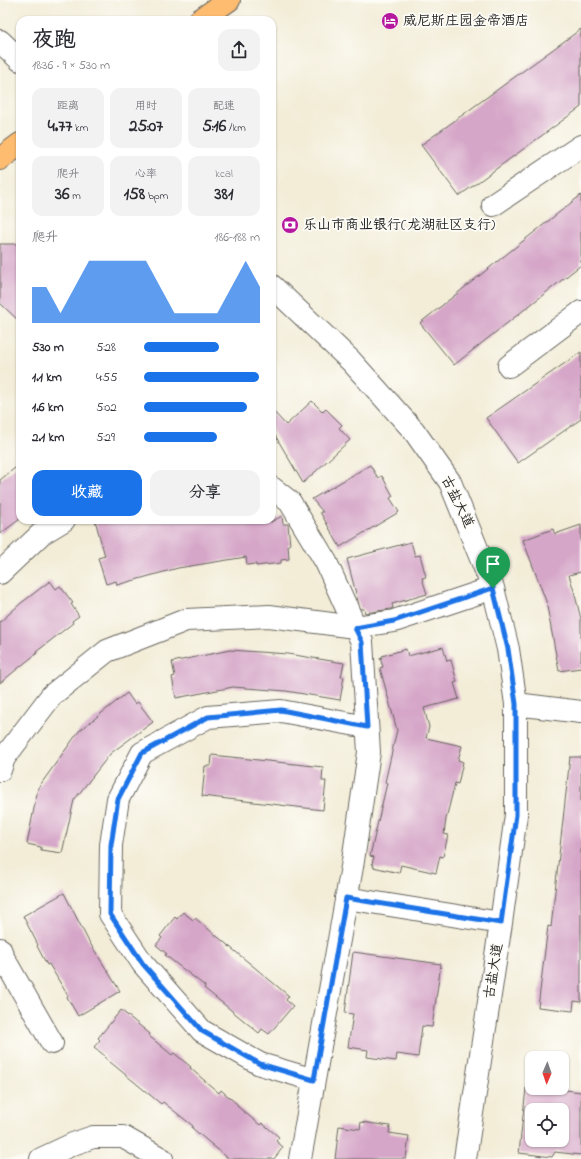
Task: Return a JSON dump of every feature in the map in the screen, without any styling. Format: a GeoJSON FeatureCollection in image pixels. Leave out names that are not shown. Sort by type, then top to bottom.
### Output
{"type":"FeatureCollection","features":[{"type":"Feature","properties":{"kind":"main road"},"geometry":{"type":"LineString","coordinates":[[206,16],[229,0]]}},
{"type":"Feature","properties":{"kind":"main road"},"geometry":{"type":"LineString","coordinates":[[0,159],[16,147]]}},
{"type":"Feature","properties":{"kind":"street"},"geometry":{"type":"LineString","coordinates":[[0,41],[16,56]]}},
{"type":"Feature","properties":{"kind":"street"},"geometry":{"type":"LineString","coordinates":[[493,205],[581,146]]}},
{"type":"Feature","properties":{"kind":"street","name":"古盐大道"},"geometry":{"type":"LineString","coordinates":[[276,290],[351,361],[414,431],[450,482],[493,588],[508,649],[516,704],[516,815],[465,1159]]}},
{"type":"Feature","properties":{"kind":"street"},"geometry":{"type":"LineString","coordinates":[[509,366],[581,312]]}},
{"type":"Feature","properties":{"kind":"street"},"geometry":{"type":"LineString","coordinates":[[276,491],[290,502],[326,562],[362,642],[369,752],[346,898],[300,1159]]}},
{"type":"Feature","properties":{"kind":"street"},"geometry":{"type":"LineString","coordinates":[[0,573],[41,534],[57,524]]}},
{"type":"Feature","properties":{"kind":"street"},"geometry":{"type":"LineString","coordinates":[[0,770],[4,758],[52,696],[107,651],[186,620],[269,616],[355,628],[394,621],[493,588]]}},
{"type":"Feature","properties":{"kind":"street"},"geometry":{"type":"LineString","coordinates":[[516,704],[581,712]]}},
{"type":"Feature","properties":{"kind":"street"},"geometry":{"type":"LineString","coordinates":[[314,1080],[260,1064],[202,1031],[143,964],[110,914],[111,845],[118,799],[142,753],[208,717],[281,710],[367,727]]}},
{"type":"Feature","properties":{"kind":"street"},"geometry":{"type":"LineString","coordinates":[[346,898],[501,923]]}},
{"type":"Feature","properties":{"kind":"street"},"geometry":{"type":"LineString","coordinates":[[0,949],[4,959],[52,1043]]}},
{"type":"Feature","properties":{"kind":"street"},"geometry":{"type":"LineString","coordinates":[[41,1159],[73,1144],[93,1137],[123,1137],[162,1159]]}},
{"type":"Feature","properties":{"kind":"building"},"geometry":{"type":"Polygon","coordinates":[[[581,29],[581,107],[459,196],[421,145],[581,29]]]}},
{"type":"Feature","properties":{"kind":"building"},"geometry":{"type":"Polygon","coordinates":[[[581,195],[581,265],[454,365],[420,323],[581,195]]]}},
{"type":"Feature","properties":{"kind":"building"},"geometry":{"type":"Polygon","coordinates":[[[0,244],[16,244],[16,318],[0,303],[0,244]]]}},
{"type":"Feature","properties":{"kind":"building"},"geometry":{"type":"Polygon","coordinates":[[[581,352],[581,419],[518,463],[486,418],[581,352]]]}},
{"type":"Feature","properties":{"kind":"building"},"geometry":{"type":"Polygon","coordinates":[[[312,401],[323,412],[326,409],[342,425],[339,428],[350,440],[303,483],[276,437],[276,414],[286,425],[312,401]]]}},
{"type":"Feature","properties":{"kind":"building"},"geometry":{"type":"Polygon","coordinates":[[[370,465],[378,478],[382,476],[393,496],[390,498],[399,512],[340,547],[320,512],[323,512],[312,499],[370,465]]]}},
{"type":"Feature","properties":{"kind":"building"},"geometry":{"type":"Polygon","coordinates":[[[16,467],[16,522],[0,534],[0,480],[16,467]]]}},
{"type":"Feature","properties":{"kind":"building"},"geometry":{"type":"Polygon","coordinates":[[[282,516],[283,524],[288,524],[290,545],[288,545],[289,559],[281,560],[281,563],[256,566],[256,564],[247,565],[246,557],[178,568],[117,585],[116,581],[106,584],[98,558],[105,556],[96,524],[276,524],[276,519],[282,516]]]}},
{"type":"Feature","properties":{"kind":"building"},"geometry":{"type":"Polygon","coordinates":[[[581,525],[581,572],[569,575],[581,619],[581,668],[559,671],[546,601],[523,540],[553,529],[555,534],[581,525]]]}},
{"type":"Feature","properties":{"kind":"building"},"geometry":{"type":"Polygon","coordinates":[[[411,542],[415,556],[420,555],[426,577],[422,578],[427,594],[392,604],[393,608],[391,609],[365,613],[364,609],[361,609],[359,605],[347,559],[411,542]]]}},
{"type":"Feature","properties":{"kind":"building"},"geometry":{"type":"Polygon","coordinates":[[[50,581],[56,589],[60,586],[73,603],[71,604],[79,616],[72,621],[73,623],[0,683],[0,622],[20,604],[50,581]]]}},
{"type":"Feature","properties":{"kind":"building"},"geometry":{"type":"Polygon","coordinates":[[[443,647],[447,661],[451,660],[457,682],[454,683],[459,699],[424,708],[429,727],[426,738],[462,746],[458,760],[463,762],[458,784],[455,783],[446,819],[444,834],[448,835],[443,857],[440,856],[436,873],[401,865],[399,873],[373,867],[374,865],[372,864],[374,857],[370,856],[387,783],[385,782],[397,730],[380,668],[383,667],[380,658],[382,658],[382,656],[406,649],[408,656],[443,647]]]}},
{"type":"Feature","properties":{"kind":"building"},"geometry":{"type":"Polygon","coordinates":[[[230,650],[288,654],[344,663],[341,677],[344,677],[340,700],[286,691],[233,687],[176,698],[172,677],[175,676],[172,662],[230,650]]]}},
{"type":"Feature","properties":{"kind":"building"},"geometry":{"type":"Polygon","coordinates":[[[127,693],[135,704],[138,702],[153,722],[111,753],[74,800],[62,853],[41,850],[41,847],[27,844],[38,788],[79,731],[127,693]]]}},
{"type":"Feature","properties":{"kind":"building"},"geometry":{"type":"Polygon","coordinates":[[[212,755],[323,767],[322,781],[326,781],[323,810],[202,796],[205,766],[211,766],[212,755]]]}},
{"type":"Feature","properties":{"kind":"building"},"geometry":{"type":"Polygon","coordinates":[[[570,757],[581,757],[581,1002],[574,1001],[573,1011],[538,1007],[548,926],[551,927],[570,757]]]}},
{"type":"Feature","properties":{"kind":"building"},"geometry":{"type":"Polygon","coordinates":[[[64,893],[88,940],[120,991],[78,1016],[49,964],[47,965],[23,916],[64,893]]]}},
{"type":"Feature","properties":{"kind":"building"},"geometry":{"type":"Polygon","coordinates":[[[183,912],[193,920],[195,918],[289,996],[286,1000],[293,1006],[269,1034],[262,1029],[259,1033],[204,988],[205,986],[165,955],[167,954],[156,945],[162,938],[160,936],[175,917],[177,919],[183,912]]]}},
{"type":"Feature","properties":{"kind":"building"},"geometry":{"type":"Polygon","coordinates":[[[353,952],[441,964],[432,1027],[422,1026],[418,1057],[397,1054],[396,1061],[367,1057],[368,1050],[348,1047],[353,1014],[345,1013],[353,952]]]}},
{"type":"Feature","properties":{"kind":"building"},"geometry":{"type":"Polygon","coordinates":[[[121,1010],[172,1055],[174,1053],[191,1067],[190,1068],[219,1093],[221,1090],[238,1105],[237,1106],[260,1125],[262,1123],[279,1137],[276,1141],[283,1147],[274,1159],[229,1159],[192,1128],[193,1126],[163,1102],[161,1104],[104,1057],[105,1056],[94,1047],[100,1040],[98,1038],[121,1010]]]}},
{"type":"Feature","properties":{"kind":"building"},"geometry":{"type":"Polygon","coordinates":[[[569,1090],[581,1092],[581,1155],[555,1152],[552,1157],[519,1153],[525,1095],[569,1095],[569,1090]]]}},
{"type":"Feature","properties":{"kind":"building"},"geometry":{"type":"Polygon","coordinates":[[[361,1122],[390,1126],[389,1133],[409,1136],[406,1159],[335,1159],[339,1126],[360,1129],[361,1122]]]}},
{"type":"Feature","properties":{"kind":"place","name":"威尼斯庄园金帝酒店"},"geometry":{"type":"Point","coordinates":[390,21]}},
{"type":"Feature","properties":{"kind":"place","name":"乐山市商业银行(龙湖社区支行)"},"geometry":{"type":"Point","coordinates":[290,225]}},
{"type":"Feature","properties":{"kind":"route"},"geometry":{"type":"LineString","coordinates":[[493,588],[508,649],[516,704],[516,815],[501,923],[346,898],[314,1080],[260,1064],[202,1031],[143,964],[110,914],[111,845],[118,799],[142,753],[208,717],[281,710],[367,727],[362,642],[355,628],[394,621],[493,588]]}}]}
